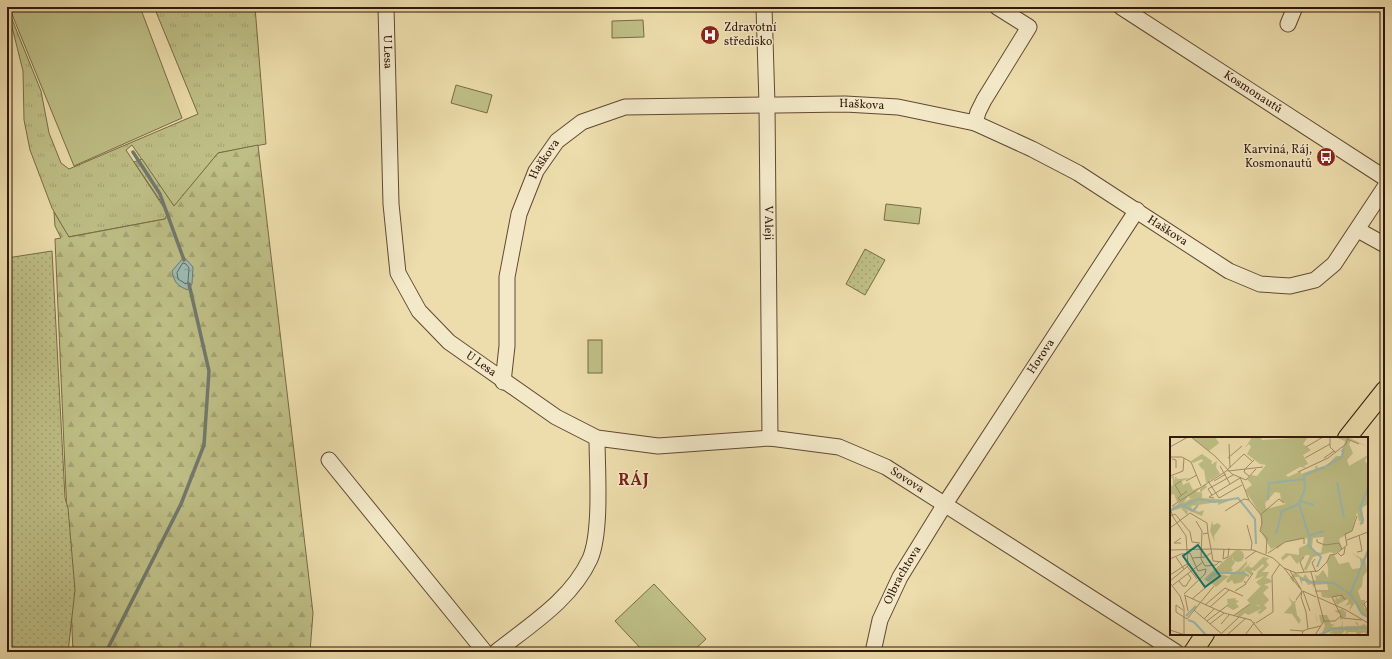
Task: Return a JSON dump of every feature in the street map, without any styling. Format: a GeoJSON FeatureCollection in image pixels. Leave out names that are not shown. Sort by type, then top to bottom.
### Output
{"type":"FeatureCollection","features":[{"type":"Feature","properties":{"kind":"main road"},"geometry":{"type":"LineString","coordinates":[[1348,437],[1385,390]]}},
{"type":"Feature","properties":{"kind":"main road"},"geometry":{"type":"LineString","coordinates":[[1193,652],[1204,635]]}},
{"type":"Feature","properties":{"kind":"street","name":"U Lesa"},"geometry":{"type":"LineString","coordinates":[[386,7],[391,204],[398,274],[419,312],[449,342],[503,382],[556,417],[597,438]]}},
{"type":"Feature","properties":{"kind":"street","name":"V Aleji"},"geometry":{"type":"LineString","coordinates":[[764,7],[767,104],[770,438]]}},
{"type":"Feature","properties":{"kind":"street"},"geometry":{"type":"LineString","coordinates":[[975,124],[978,112],[1029,26],[997,7]]}},
{"type":"Feature","properties":{"kind":"street","name":"Kosmonautů"},"geometry":{"type":"LineString","coordinates":[[1121,7],[1385,178]]}},
{"type":"Feature","properties":{"kind":"street"},"geometry":{"type":"LineString","coordinates":[[1288,24],[1296,7]]}},
{"type":"Feature","properties":{"kind":"street","name":"Haškova"},"geometry":{"type":"LineString","coordinates":[[503,382],[507,346],[507,277],[519,214],[536,171],[557,141],[582,122],[625,107],[845,104],[898,107],[975,124],[1032,149],[1078,173],[1229,271],[1260,284],[1290,286],[1315,280],[1334,264],[1358,230],[1385,187]]}},
{"type":"Feature","properties":{"kind":"street","name":"Horova"},"geometry":{"type":"LineString","coordinates":[[945,504],[1137,210]]}},
{"type":"Feature","properties":{"kind":"street"},"geometry":{"type":"LineString","coordinates":[[1358,230],[1385,245]]}},
{"type":"Feature","properties":{"kind":"street"},"geometry":{"type":"LineString","coordinates":[[496,652],[552,608],[574,584],[590,558],[597,527],[597,438]]}},
{"type":"Feature","properties":{"kind":"street","name":"Sovova"},"geometry":{"type":"LineString","coordinates":[[597,438],[658,446],[770,438],[839,447],[886,467],[1176,652]]}},
{"type":"Feature","properties":{"kind":"street"},"geometry":{"type":"LineString","coordinates":[[329,460],[485,652]]}},
{"type":"Feature","properties":{"kind":"street","name":"Olbrachtova"},"geometry":{"type":"LineString","coordinates":[[873,652],[880,620],[900,577],[945,504]]}},
{"type":"Feature","properties":{"kind":"green space"},"geometry":{"type":"Polygon","coordinates":[[[7,7],[41,91],[49,133],[61,163],[69,169],[198,114],[154,7],[255,7],[266,144],[218,153],[174,207],[132,145],[126,150],[168,214],[165,219],[68,237],[52,208],[30,150],[24,120],[23,71],[7,7]]]}},
{"type":"Feature","properties":{"kind":"green space"},"geometry":{"type":"Polygon","coordinates":[[[9,7],[140,7],[182,118],[74,166],[9,7]]]}},
{"type":"Feature","properties":{"kind":"green space"},"geometry":{"type":"Polygon","coordinates":[[[643,20],[644,37],[612,38],[612,21],[643,20]]]}},
{"type":"Feature","properties":{"kind":"green space"},"geometry":{"type":"Polygon","coordinates":[[[456,85],[492,95],[487,113],[451,103],[456,85]]]}},
{"type":"Feature","properties":{"kind":"green space"},"geometry":{"type":"Polygon","coordinates":[[[258,145],[313,613],[310,652],[73,652],[55,239],[61,238],[55,226],[54,212],[69,237],[165,219],[168,212],[134,162],[142,159],[174,206],[218,153],[258,145]]]}},
{"type":"Feature","properties":{"kind":"green space"},"geometry":{"type":"Polygon","coordinates":[[[886,204],[921,208],[919,224],[884,220],[886,204]]]}},
{"type":"Feature","properties":{"kind":"green space"},"geometry":{"type":"Polygon","coordinates":[[[865,249],[885,260],[865,295],[846,284],[865,249]]]}},
{"type":"Feature","properties":{"kind":"green space"},"geometry":{"type":"Polygon","coordinates":[[[52,251],[65,498],[68,508],[75,590],[68,652],[7,652],[7,258],[52,251]]]}},
{"type":"Feature","properties":{"kind":"green space"},"geometry":{"type":"Polygon","coordinates":[[[588,340],[602,340],[602,373],[588,373],[588,340]]]}},
{"type":"Feature","properties":{"kind":"green space"},"geometry":{"type":"Polygon","coordinates":[[[654,584],[706,639],[692,652],[644,652],[615,621],[654,584]]]}},
{"type":"Feature","properties":{"kind":"water"},"geometry":{"type":"Polygon","coordinates":[[[184,257],[193,267],[192,284],[188,290],[181,287],[177,283],[172,271],[184,257]]]}},
{"type":"Feature","properties":{"kind":"waterway"},"geometry":{"type":"LineString","coordinates":[[133,152],[160,194],[184,260]]}},
{"type":"Feature","properties":{"kind":"waterway"},"geometry":{"type":"LineString","coordinates":[[106,652],[181,504],[204,445],[209,371],[189,284]]}},
{"type":"Feature","properties":{"kind":"place","name":"Zdravotní středisko"},"geometry":{"type":"Point","coordinates":[710,35]}},
{"type":"Feature","properties":{"kind":"place","name":"Karviná, Ráj, Kosmonautů"},"geometry":{"type":"Point","coordinates":[1326,157]}},
{"type":"Feature","properties":{"kind":"district","name":"RÁJ"},"geometry":{"type":"Point","coordinates":[634,481]}}]}
